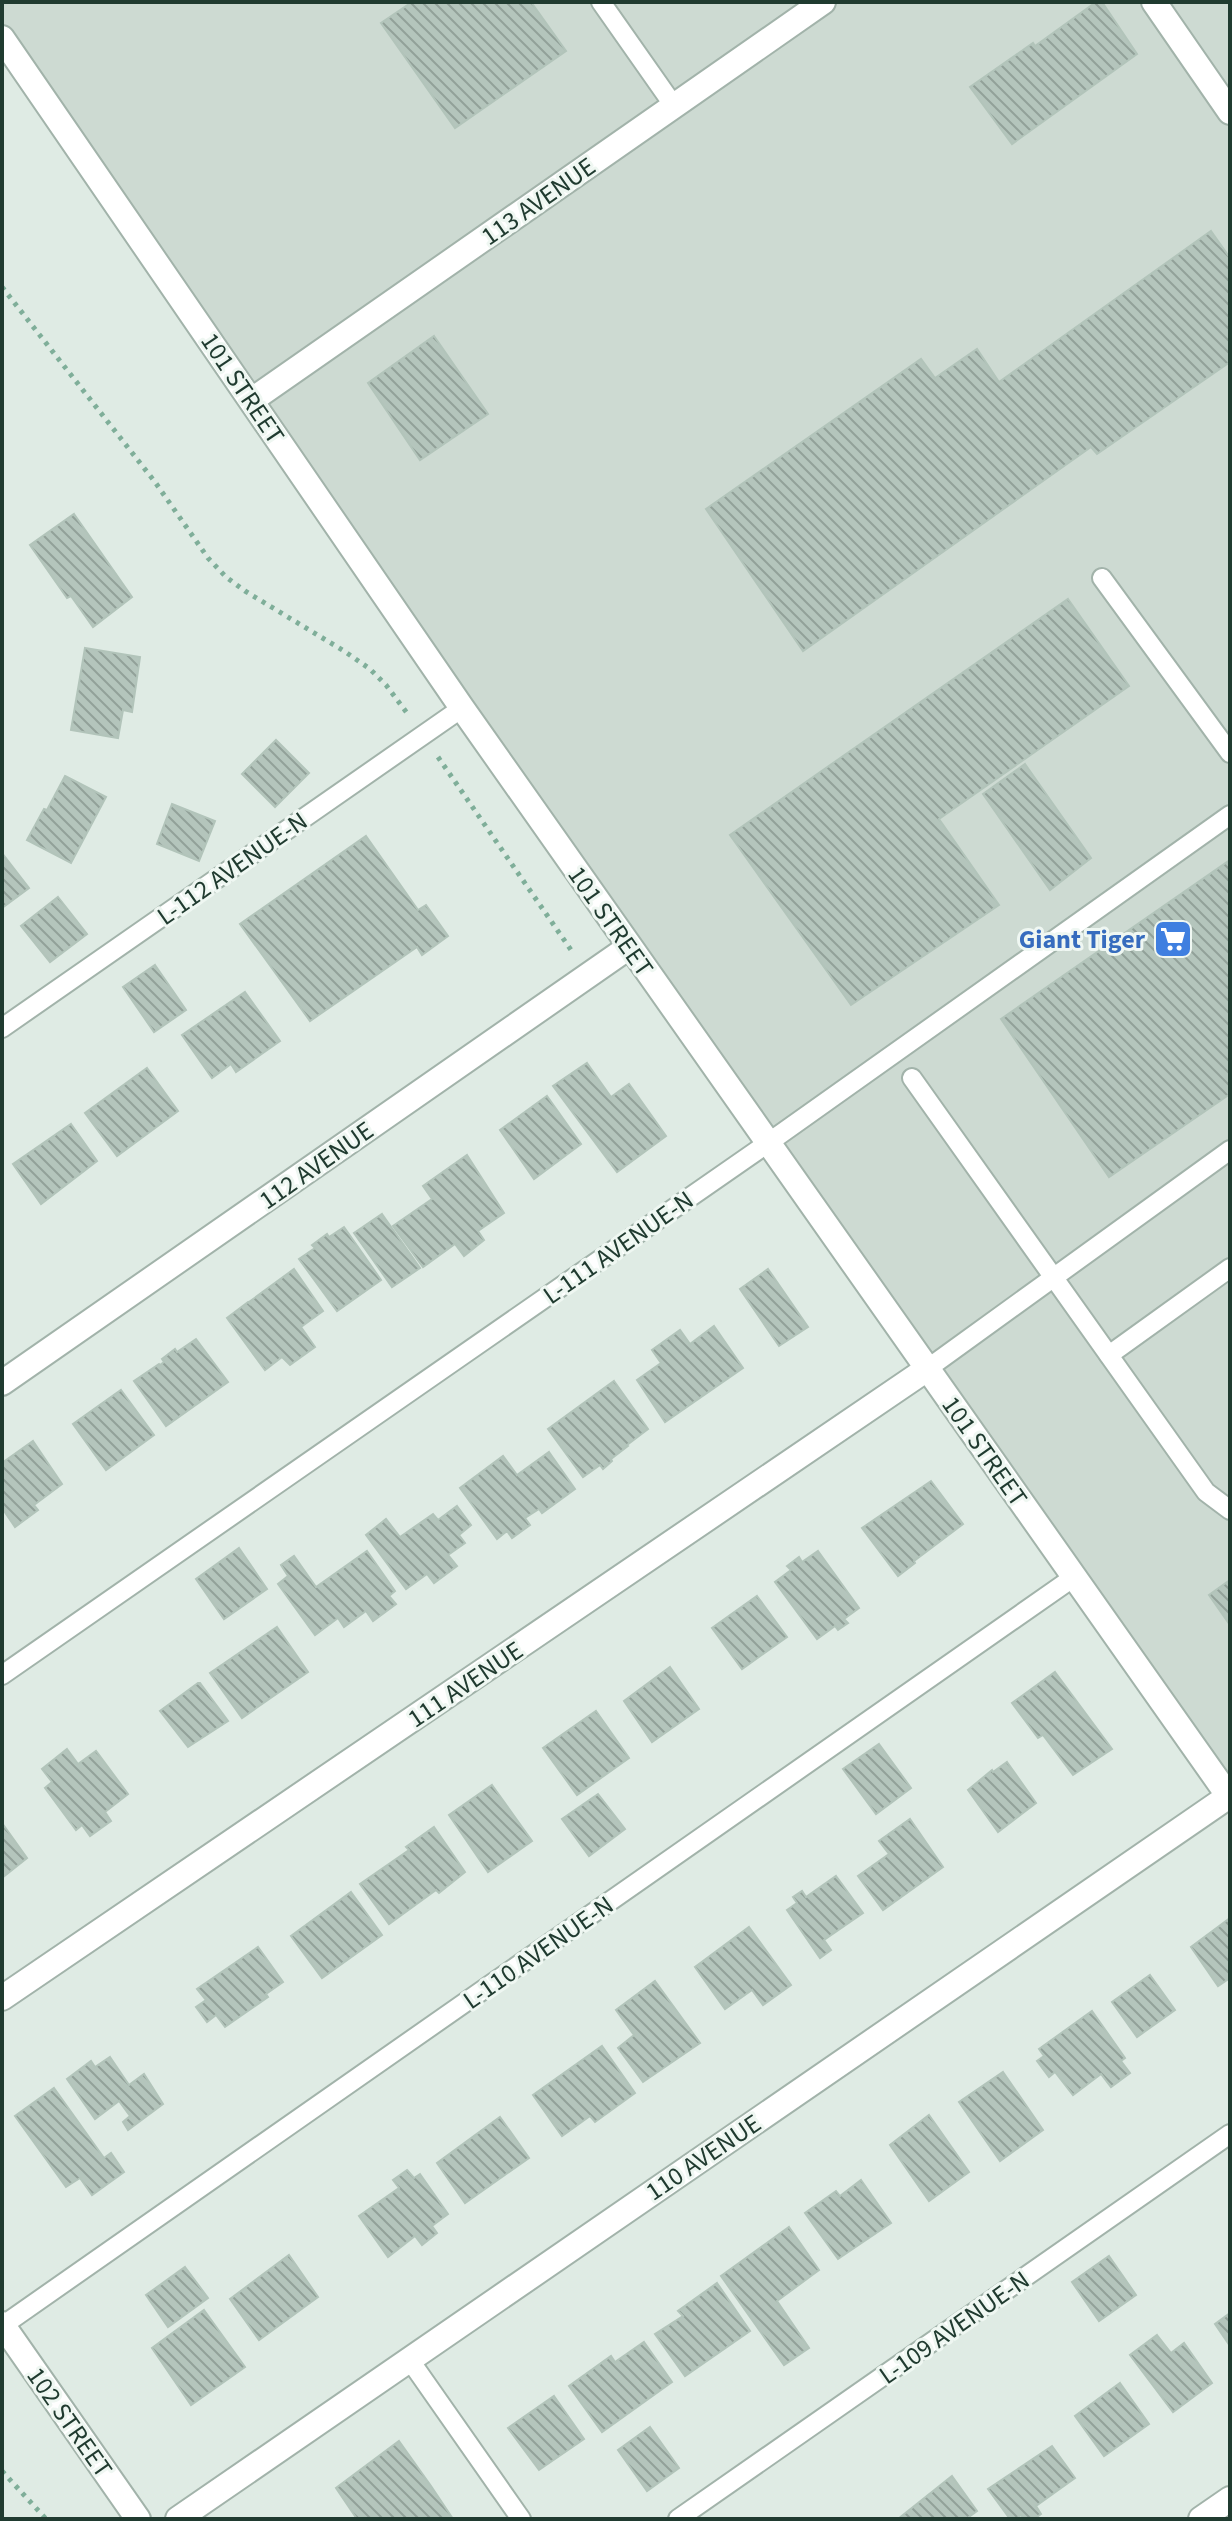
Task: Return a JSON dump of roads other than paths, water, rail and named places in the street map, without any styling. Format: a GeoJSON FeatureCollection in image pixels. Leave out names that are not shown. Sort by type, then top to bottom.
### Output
{"type":"FeatureCollection","features":[{"type":"Feature","properties":{"kind":"street","name":"113 AVENUE"},"geometry":{"type":"LineString","coordinates":[[252,400],[823,2]]}},
{"type":"Feature","properties":{"kind":"street"},"geometry":{"type":"LineString","coordinates":[[1154,2],[1230,112]]}},
{"type":"Feature","properties":{"kind":"street","name":"101 STREET"},"geometry":{"type":"LineString","coordinates":[[2,38],[462,708],[1229,1797]]}},
{"type":"Feature","properties":{"kind":"street","name":"112 AVENUE"},"geometry":{"type":"LineString","coordinates":[[2,1383],[629,947]]}},
{"type":"Feature","properties":{"kind":"street","name":"111 AVENUE"},"geometry":{"type":"LineString","coordinates":[[2,1998],[927,1369]]}},
{"type":"Feature","properties":{"kind":"street","name":"110 AVENUE"},"geometry":{"type":"LineString","coordinates":[[178,2519],[1229,1797]]}},
{"type":"Feature","properties":{"kind":"street","name":"102 STREET"},"geometry":{"type":"LineString","coordinates":[[2,2325],[138,2519]]}},
{"type":"Feature","properties":{"kind":"street"},"geometry":{"type":"LineString","coordinates":[[1201,2519],[1230,2499]]}},
{"type":"Feature","properties":{"kind":"lane"},"geometry":{"type":"LineString","coordinates":[[601,2],[674,106]]}},
{"type":"Feature","properties":{"kind":"lane"},"geometry":{"type":"LineString","coordinates":[[1102,578],[1230,753]]}},
{"type":"Feature","properties":{"kind":"lane","name":"L-112 AVENUE-N"},"geometry":{"type":"LineString","coordinates":[[2,1028],[462,708]]}},
{"type":"Feature","properties":{"kind":"lane","name":"L-111 AVENUE-N"},"geometry":{"type":"LineString","coordinates":[[2,1675],[768,1143],[1230,815]]}},
{"type":"Feature","properties":{"kind":"lane"},"geometry":{"type":"LineString","coordinates":[[912,1078],[1206,1492],[1230,1510]]}},
{"type":"Feature","properties":{"kind":"lane"},"geometry":{"type":"LineString","coordinates":[[927,1369],[1228,1157]]}},
{"type":"Feature","properties":{"kind":"lane"},"geometry":{"type":"LineString","coordinates":[[1109,1355],[1230,1268]]}},
{"type":"Feature","properties":{"kind":"lane","name":"L-110 AVENUE-N"},"geometry":{"type":"LineString","coordinates":[[2,2325],[1074,1577]]}},
{"type":"Feature","properties":{"kind":"lane","name":"L-109 AVENUE-N"},"geometry":{"type":"LineString","coordinates":[[678,2519],[1230,2134]]}},
{"type":"Feature","properties":{"kind":"lane"},"geometry":{"type":"LineString","coordinates":[[409,2359],[521,2519]]}},
{"type":"Feature","properties":{"kind":"place","name":"Giant Tiger"},"geometry":{"type":"Point","coordinates":[1173,939]}}]}
